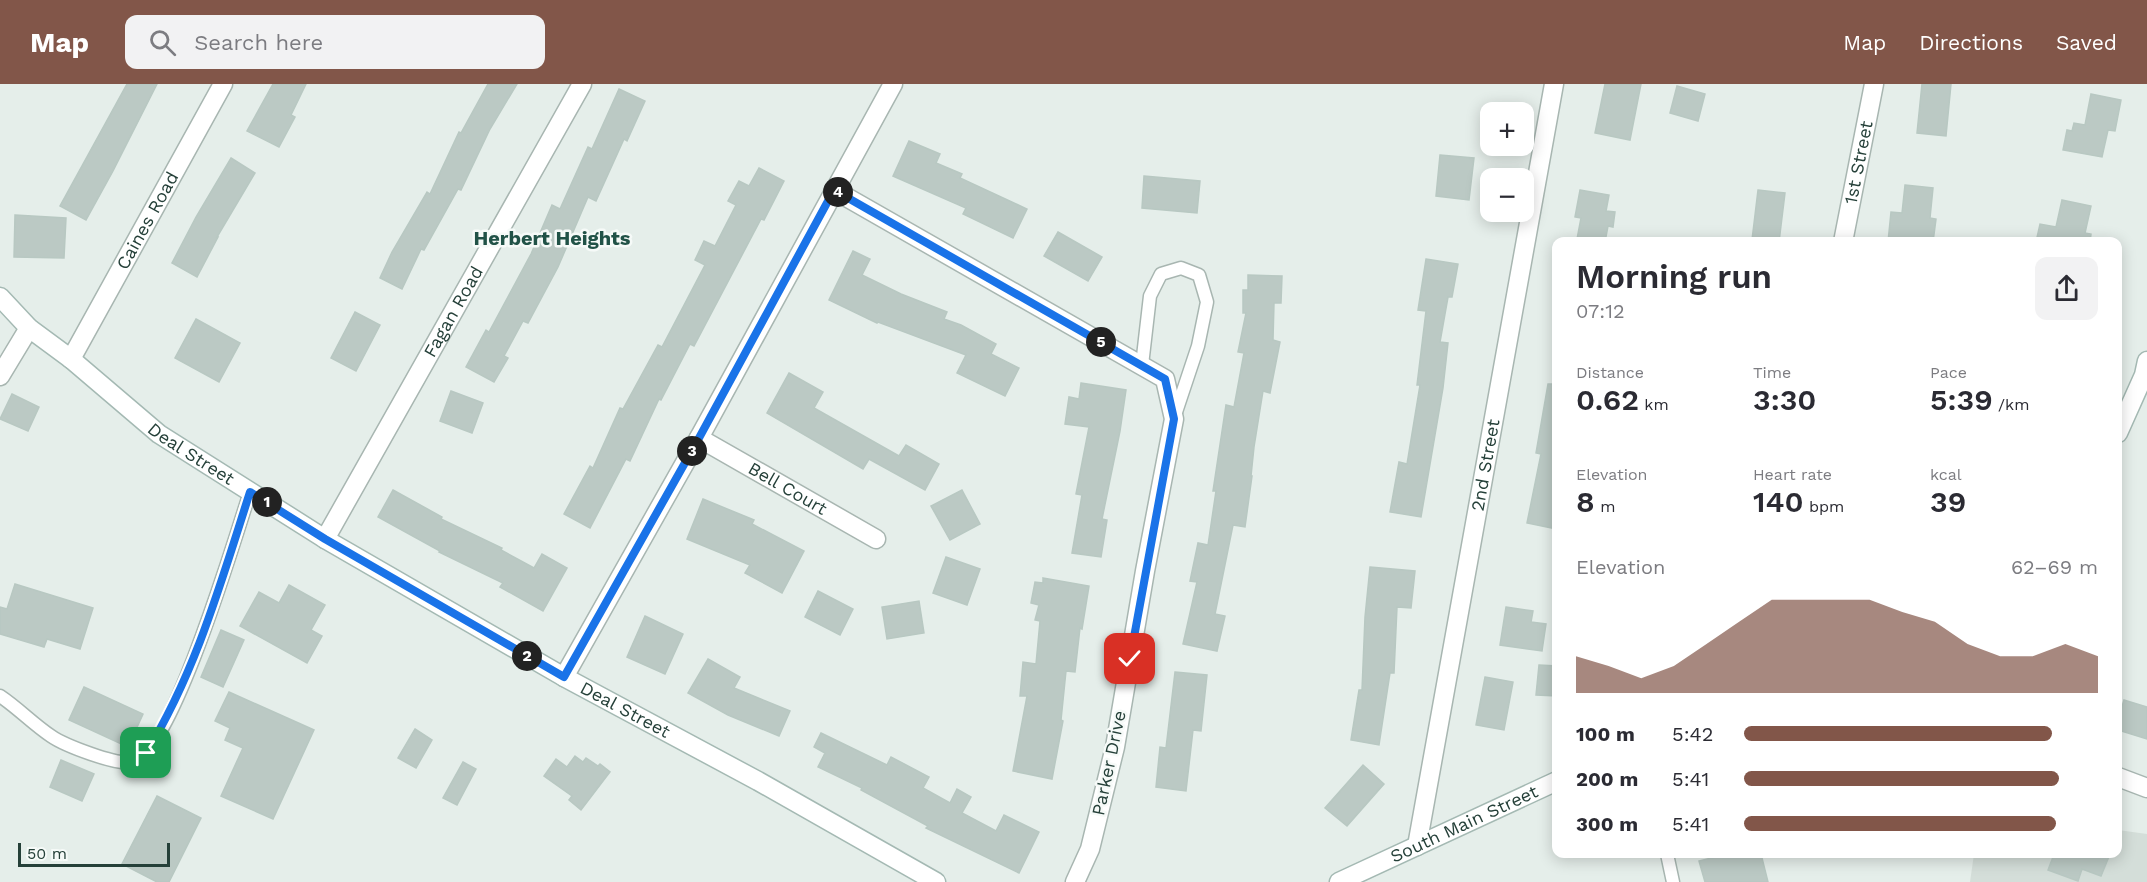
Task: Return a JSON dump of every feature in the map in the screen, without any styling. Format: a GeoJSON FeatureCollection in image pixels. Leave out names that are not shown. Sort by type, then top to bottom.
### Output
{"type":"FeatureCollection","features":[{"type":"Feature","properties":{"kind":"street","name":"Caines Road"},"geometry":{"type":"LineString","coordinates":[[71,359],[223,84]]}},
{"type":"Feature","properties":{"kind":"street","name":"Fagan Road"},"geometry":{"type":"LineString","coordinates":[[325,539],[582,84]]}},
{"type":"Feature","properties":{"kind":"street"},"geometry":{"type":"LineString","coordinates":[[564,677],[699,438],[893,84]]}},
{"type":"Feature","properties":{"kind":"street","name":"2nd Street"},"geometry":{"type":"LineString","coordinates":[[1417,846],[1554,84]]}},
{"type":"Feature","properties":{"kind":"street","name":"1st Street"},"geometry":{"type":"LineString","coordinates":[[1844,237],[1874,84]]}},
{"type":"Feature","properties":{"kind":"street","name":"Parker Drive"},"geometry":{"type":"LineString","coordinates":[[834,190],[1165,379],[1174,419],[1145,571],[1116,747],[1090,849],[1075,882]]}},
{"type":"Feature","properties":{"kind":"street","name":"Deal Street"},"geometry":{"type":"LineString","coordinates":[[0,297],[29,328],[71,359],[159,434],[325,539],[564,677],[758,781],[936,882]]}},
{"type":"Feature","properties":{"kind":"street"},"geometry":{"type":"LineString","coordinates":[[0,376],[29,328]]}},
{"type":"Feature","properties":{"kind":"street"},"geometry":{"type":"LineString","coordinates":[[2122,425],[2144,375],[2147,361]]}},
{"type":"Feature","properties":{"kind":"street","name":"Bell Court"},"geometry":{"type":"LineString","coordinates":[[699,438],[876,539]]}},
{"type":"Feature","properties":{"kind":"street"},"geometry":{"type":"LineString","coordinates":[[2122,779],[2147,788]]}},
{"type":"Feature","properties":{"kind":"street","name":"South Main Street"},"geometry":{"type":"LineString","coordinates":[[1339,882],[1552,783]]}},
{"type":"Feature","properties":{"kind":"lane"},"geometry":{"type":"LineString","coordinates":[[1142,365],[1150,296],[1161,274],[1181,268],[1199,275],[1207,302],[1198,346],[1174,419]]}},
{"type":"Feature","properties":{"kind":"lane"},"geometry":{"type":"LineString","coordinates":[[0,696],[52,736],[111,761],[133,762],[146,753],[162,728],[195,658],[250,492]]}},
{"type":"Feature","properties":{"kind":"lane"},"geometry":{"type":"LineString","coordinates":[[1668,858],[1673,882]]}},
{"type":"Feature","properties":{"kind":"shaded area"},"geometry":{"type":"Polygon","coordinates":[[[2122,831],[2147,834],[2147,882],[1970,882],[1973,858],[2122,858],[2122,831]]]}},
{"type":"Feature","properties":{"kind":"building"},"geometry":{"type":"Polygon","coordinates":[[[127,84],[157,84],[86,220],[60,206],[127,84]]]}},
{"type":"Feature","properties":{"kind":"building"},"geometry":{"type":"Polygon","coordinates":[[[273,84],[306,84],[291,115],[295,117],[279,147],[247,131],[273,84]]]}},
{"type":"Feature","properties":{"kind":"building"},"geometry":{"type":"Polygon","coordinates":[[[488,84],[517,84],[490,129],[461,190],[458,189],[424,250],[421,249],[402,289],[380,278],[392,252],[427,192],[430,194],[459,132],[461,133],[488,84]]]}},
{"type":"Feature","properties":{"kind":"building"},"geometry":{"type":"Polygon","coordinates":[[[1605,84],[1641,84],[1630,140],[1595,133],[1605,84]]]}},
{"type":"Feature","properties":{"kind":"building"},"geometry":{"type":"Polygon","coordinates":[[[1922,84],[1951,84],[1946,136],[1917,133],[1922,84]]]}},
{"type":"Feature","properties":{"kind":"building"},"geometry":{"type":"Polygon","coordinates":[[[1677,86],[1705,94],[1698,121],[1670,113],[1677,86]]]}},
{"type":"Feature","properties":{"kind":"building"},"geometry":{"type":"Polygon","coordinates":[[[619,89],[645,101],[627,141],[624,139],[596,201],[588,197],[558,267],[528,323],[523,321],[504,356],[508,358],[494,382],[466,367],[486,330],[489,332],[531,254],[552,205],[560,209],[588,147],[592,149],[619,89]]]}},
{"type":"Feature","properties":{"kind":"building"},"geometry":{"type":"Polygon","coordinates":[[[2091,94],[2121,100],[2115,131],[2108,130],[2102,157],[2063,150],[2067,130],[2072,131],[2074,123],[2085,125],[2091,94]]]}},
{"type":"Feature","properties":{"kind":"building"},"geometry":{"type":"Polygon","coordinates":[[[909,141],[940,154],[936,163],[962,174],[960,178],[1027,209],[1013,238],[963,214],[966,208],[893,176],[909,141]]]}},
{"type":"Feature","properties":{"kind":"building"},"geometry":{"type":"Polygon","coordinates":[[[1440,155],[1474,158],[1469,200],[1436,196],[1440,155]]]}},
{"type":"Feature","properties":{"kind":"building"},"geometry":{"type":"Polygon","coordinates":[[[231,158],[255,173],[217,237],[197,277],[172,263],[231,158]]]}},
{"type":"Feature","properties":{"kind":"building"},"geometry":{"type":"Polygon","coordinates":[[[759,168],[784,181],[764,220],[761,219],[694,346],[690,344],[661,400],[659,399],[630,461],[626,459],[590,528],[564,514],[590,466],[593,468],[620,408],[623,409],[658,345],[662,347],[705,265],[695,260],[704,241],[715,246],[736,205],[728,201],[739,181],[749,186],[759,168]]]}},
{"type":"Feature","properties":{"kind":"building"},"geometry":{"type":"Polygon","coordinates":[[[1144,176],[1200,181],[1197,213],[1142,208],[1144,176]]]}},
{"type":"Feature","properties":{"kind":"building"},"geometry":{"type":"Polygon","coordinates":[[[1905,185],[1933,188],[1930,218],[1936,219],[1934,237],[1888,237],[1891,212],[1902,213],[1905,185]]]}},
{"type":"Feature","properties":{"kind":"building"},"geometry":{"type":"Polygon","coordinates":[[[1580,190],[1609,195],[1606,211],[1615,212],[1613,227],[1608,226],[1606,237],[1577,237],[1581,218],[1575,217],[1580,190]]]}},
{"type":"Feature","properties":{"kind":"building"},"geometry":{"type":"Polygon","coordinates":[[[1758,190],[1785,193],[1780,237],[1752,237],[1758,190]]]}},
{"type":"Feature","properties":{"kind":"building"},"geometry":{"type":"Polygon","coordinates":[[[2062,200],[2091,206],[2085,233],[2091,234],[2091,237],[2037,237],[2040,224],[2056,227],[2062,200]]]}},
{"type":"Feature","properties":{"kind":"building"},"geometry":{"type":"Polygon","coordinates":[[[15,215],[66,218],[64,258],[14,257],[15,215]]]}},
{"type":"Feature","properties":{"kind":"building"},"geometry":{"type":"Polygon","coordinates":[[[1058,232],[1102,257],[1088,281],[1044,256],[1058,232]]]}},
{"type":"Feature","properties":{"kind":"building"},"geometry":{"type":"Polygon","coordinates":[[[853,251],[870,259],[862,275],[901,294],[947,312],[944,319],[961,325],[996,344],[991,354],[1019,368],[1005,396],[957,373],[966,355],[877,323],[829,300],[853,251]]]}},
{"type":"Feature","properties":{"kind":"building"},"geometry":{"type":"Polygon","coordinates":[[[1426,259],[1458,264],[1452,297],[1448,297],[1440,342],[1448,343],[1443,388],[1421,517],[1390,512],[1399,462],[1407,464],[1420,385],[1417,385],[1426,311],[1418,310],[1426,259]]]}},
{"type":"Feature","properties":{"kind":"building"},"geometry":{"type":"Polygon","coordinates":[[[1248,275],[1282,276],[1281,303],[1274,303],[1273,340],[1280,342],[1270,393],[1263,391],[1245,527],[1233,525],[1215,614],[1225,616],[1217,651],[1183,644],[1197,582],[1190,581],[1198,543],[1208,545],[1216,491],[1213,491],[1226,405],[1234,407],[1244,353],[1238,352],[1246,313],[1243,313],[1243,290],[1248,290],[1248,275]]]}},
{"type":"Feature","properties":{"kind":"building"},"geometry":{"type":"Polygon","coordinates":[[[355,312],[380,325],[356,371],[331,358],[355,312]]]}},
{"type":"Feature","properties":{"kind":"building"},"geometry":{"type":"Polygon","coordinates":[[[196,319],[240,343],[219,382],[175,358],[196,319]]]}},
{"type":"Feature","properties":{"kind":"building"},"geometry":{"type":"Polygon","coordinates":[[[789,373],[823,392],[814,408],[899,456],[906,445],[939,464],[925,490],[869,459],[863,469],[767,413],[789,373]]]}},
{"type":"Feature","properties":{"kind":"building"},"geometry":{"type":"Polygon","coordinates":[[[1081,383],[1126,390],[1102,519],[1107,520],[1101,557],[1072,553],[1082,495],[1076,494],[1089,427],[1065,424],[1069,397],[1079,399],[1081,383]]]}},
{"type":"Feature","properties":{"kind":"building"},"geometry":{"type":"Polygon","coordinates":[[[1548,384],[1552,384],[1552,528],[1527,523],[1541,454],[1536,453],[1548,384]]]}},
{"type":"Feature","properties":{"kind":"building"},"geometry":{"type":"Polygon","coordinates":[[[451,391],[483,403],[472,433],[440,421],[451,391]]]}},
{"type":"Feature","properties":{"kind":"building"},"geometry":{"type":"Polygon","coordinates":[[[12,394],[39,407],[28,431],[0,419],[12,394]]]}},
{"type":"Feature","properties":{"kind":"building"},"geometry":{"type":"Polygon","coordinates":[[[393,490],[442,517],[441,519],[502,548],[501,550],[534,568],[542,554],[567,568],[543,611],[500,587],[503,583],[439,552],[378,517],[393,490]]]}},
{"type":"Feature","properties":{"kind":"building"},"geometry":{"type":"Polygon","coordinates":[[[962,490],[980,524],[950,540],[931,506],[962,490]]]}},
{"type":"Feature","properties":{"kind":"building"},"geometry":{"type":"Polygon","coordinates":[[[703,499],[754,520],[752,524],[804,551],[782,593],[745,573],[750,565],[687,539],[703,499]]]}},
{"type":"Feature","properties":{"kind":"building"},"geometry":{"type":"Polygon","coordinates":[[[946,557],[980,569],[967,605],[933,593],[946,557]]]}},
{"type":"Feature","properties":{"kind":"building"},"geometry":{"type":"Polygon","coordinates":[[[1370,567],[1415,571],[1411,608],[1397,607],[1394,673],[1390,673],[1379,745],[1351,740],[1359,690],[1362,690],[1370,567]]]}},
{"type":"Feature","properties":{"kind":"building"},"geometry":{"type":"Polygon","coordinates":[[[1043,578],[1089,586],[1082,629],[1080,628],[1075,672],[1066,671],[1061,720],[1063,721],[1052,779],[1013,771],[1027,696],[1020,696],[1023,662],[1036,664],[1040,621],[1035,620],[1039,605],[1031,603],[1035,582],[1043,583],[1043,578]]]}},
{"type":"Feature","properties":{"kind":"building"},"geometry":{"type":"Polygon","coordinates":[[[15,584],[93,608],[80,649],[47,639],[44,647],[0,634],[0,607],[7,609],[15,584]]]}},
{"type":"Feature","properties":{"kind":"building"},"geometry":{"type":"Polygon","coordinates":[[[289,585],[325,605],[311,630],[322,636],[307,663],[240,626],[259,592],[279,603],[289,585]]]}},
{"type":"Feature","properties":{"kind":"building"},"geometry":{"type":"Polygon","coordinates":[[[818,591],[853,609],[840,635],[805,617],[818,591]]]}},
{"type":"Feature","properties":{"kind":"building"},"geometry":{"type":"Polygon","coordinates":[[[919,601],[924,633],[887,639],[882,607],[919,601]]]}},
{"type":"Feature","properties":{"kind":"building"},"geometry":{"type":"Polygon","coordinates":[[[1506,607],[1533,611],[1531,622],[1546,624],[1542,651],[1500,645],[1506,607]]]}},
{"type":"Feature","properties":{"kind":"building"},"geometry":{"type":"Polygon","coordinates":[[[645,616],[683,634],[665,674],[627,657],[645,616]]]}},
{"type":"Feature","properties":{"kind":"building"},"geometry":{"type":"Polygon","coordinates":[[[221,630],[244,640],[223,687],[201,677],[221,630]]]}},
{"type":"Feature","properties":{"kind":"building"},"geometry":{"type":"Polygon","coordinates":[[[708,659],[740,677],[734,688],[790,711],[779,736],[728,715],[688,693],[708,659]]]}},
{"type":"Feature","properties":{"kind":"building"},"geometry":{"type":"Polygon","coordinates":[[[1539,665],[1552,666],[1552,696],[1536,695],[1539,665]]]}},
{"type":"Feature","properties":{"kind":"building"},"geometry":{"type":"Polygon","coordinates":[[[1175,672],[1207,675],[1201,731],[1193,730],[1186,791],[1156,787],[1160,747],[1166,748],[1175,672]]]}},
{"type":"Feature","properties":{"kind":"building"},"geometry":{"type":"Polygon","coordinates":[[[1485,677],[1513,682],[1504,730],[1476,725],[1485,677]]]}},
{"type":"Feature","properties":{"kind":"building"},"geometry":{"type":"Polygon","coordinates":[[[84,687],[143,714],[128,747],[69,720],[84,687]]]}},
{"type":"Feature","properties":{"kind":"building"},"geometry":{"type":"Polygon","coordinates":[[[229,692],[314,730],[273,819],[221,796],[243,748],[225,740],[230,728],[215,721],[229,692]]]}},
{"type":"Feature","properties":{"kind":"building"},"geometry":{"type":"Polygon","coordinates":[[[2124,700],[2147,707],[2147,739],[2122,731],[2124,700]]]}},
{"type":"Feature","properties":{"kind":"building"},"geometry":{"type":"Polygon","coordinates":[[[415,729],[432,740],[416,768],[398,758],[415,729]]]}},
{"type":"Feature","properties":{"kind":"building"},"geometry":{"type":"Polygon","coordinates":[[[821,733],[887,765],[891,757],[929,777],[923,788],[950,803],[957,789],[971,797],[962,813],[996,831],[1004,815],[1039,832],[1019,873],[926,828],[928,826],[861,790],[862,788],[818,767],[825,753],[814,747],[821,733]]]}},
{"type":"Feature","properties":{"kind":"building"},"geometry":{"type":"Polygon","coordinates":[[[575,756],[583,762],[586,758],[598,766],[600,764],[610,772],[581,810],[569,800],[572,796],[544,776],[556,759],[567,767],[575,756]]]}},
{"type":"Feature","properties":{"kind":"building"},"geometry":{"type":"Polygon","coordinates":[[[61,760],[94,774],[82,801],[50,787],[61,760]]]}},
{"type":"Feature","properties":{"kind":"building"},"geometry":{"type":"Polygon","coordinates":[[[463,762],[476,769],[457,805],[443,798],[463,762]]]}},
{"type":"Feature","properties":{"kind":"building"},"geometry":{"type":"Polygon","coordinates":[[[1363,765],[1384,784],[1347,826],[1325,808],[1363,765]]]}},
{"type":"Feature","properties":{"kind":"building"},"geometry":{"type":"Polygon","coordinates":[[[157,796],[201,818],[169,882],[157,882],[122,864],[157,796]]]}},
{"type":"Feature","properties":{"kind":"building"},"geometry":{"type":"Polygon","coordinates":[[[1711,858],[1762,858],[1768,882],[1705,882],[1699,861],[1711,858]]]}},
{"type":"Feature","properties":{"kind":"building"},"geometry":{"type":"Polygon","coordinates":[[[2053,858],[2108,858],[2101,876],[2082,869],[2078,881],[2048,870],[2053,858]]]}},
{"type":"Feature","properties":{"kind":"district","name":"Herbert Heights"},"geometry":{"type":"Point","coordinates":[552,238]}},
{"type":"Feature","properties":{"kind":"route"},"geometry":{"type":"LineString","coordinates":[[146,753],[162,728],[195,658],[250,492],[325,539],[564,677],[699,438],[834,190],[1165,379],[1174,419],[1130,659]]}}]}
